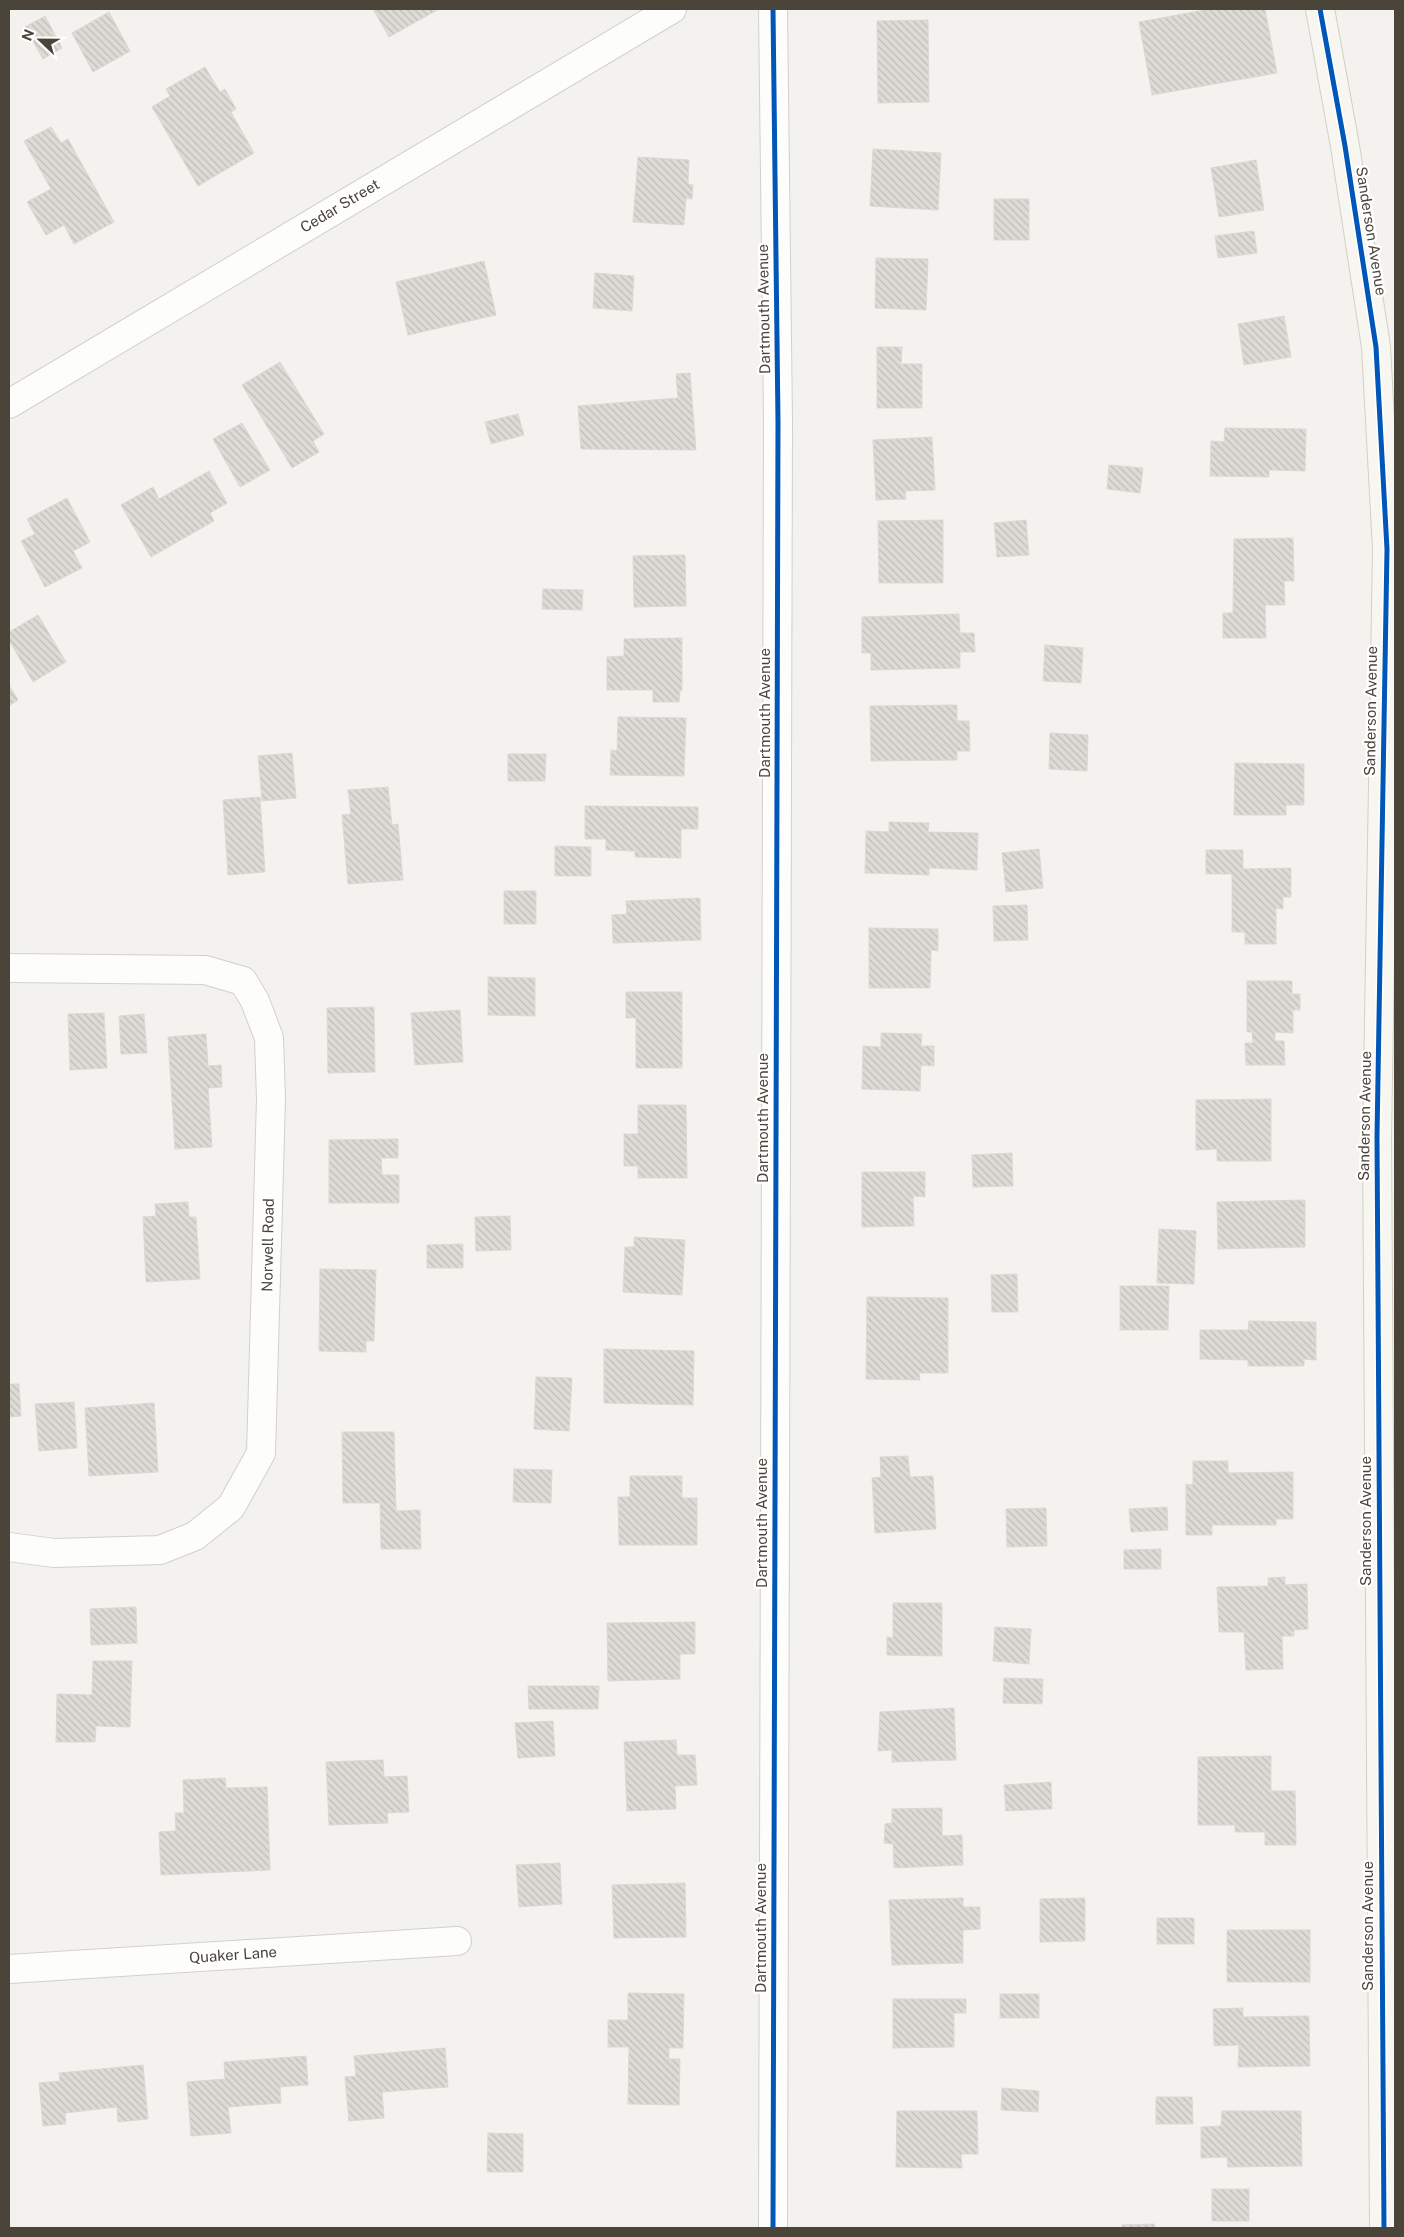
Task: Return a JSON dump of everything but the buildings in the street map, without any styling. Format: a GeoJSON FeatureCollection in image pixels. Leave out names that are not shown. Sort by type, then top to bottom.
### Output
{"type":"FeatureCollection","features":[{"type":"Feature","properties":{"kind":"street","name":"Cedar Street"},"geometry":{"type":"LineString","coordinates":[[9,404],[672,9]]}},
{"type":"Feature","properties":{"kind":"street","name":"Dartmouth Avenue"},"geometry":{"type":"LineString","coordinates":[[773,9],[778,422],[773,2228]]}},
{"type":"Feature","properties":{"kind":"street","name":"Sanderson Avenue"},"geometry":{"type":"LineString","coordinates":[[1320,9],[1376,347],[1387,549],[1377,1137],[1384,2228]]}},
{"type":"Feature","properties":{"kind":"street","name":"Norwell Road"},"geometry":{"type":"LineString","coordinates":[[9,968],[205,970],[243,980],[256,1001],[269,1038],[271,1099],[261,1453],[232,1507],[195,1536],[160,1550],[54,1553],[9,1546]]}},
{"type":"Feature","properties":{"kind":"street","name":"Quaker Lane"},"geometry":{"type":"LineString","coordinates":[[9,1969],[457,1942]]}},
{"type":"Feature","properties":{"kind":"cycle path"},"geometry":{"type":"LineString","coordinates":[[773,9],[778,422],[773,2228]]}},
{"type":"Feature","properties":{"kind":"cycle path"},"geometry":{"type":"LineString","coordinates":[[1320,9],[1345,146],[1376,347],[1387,549],[1377,1137],[1384,2228]]}}]}
